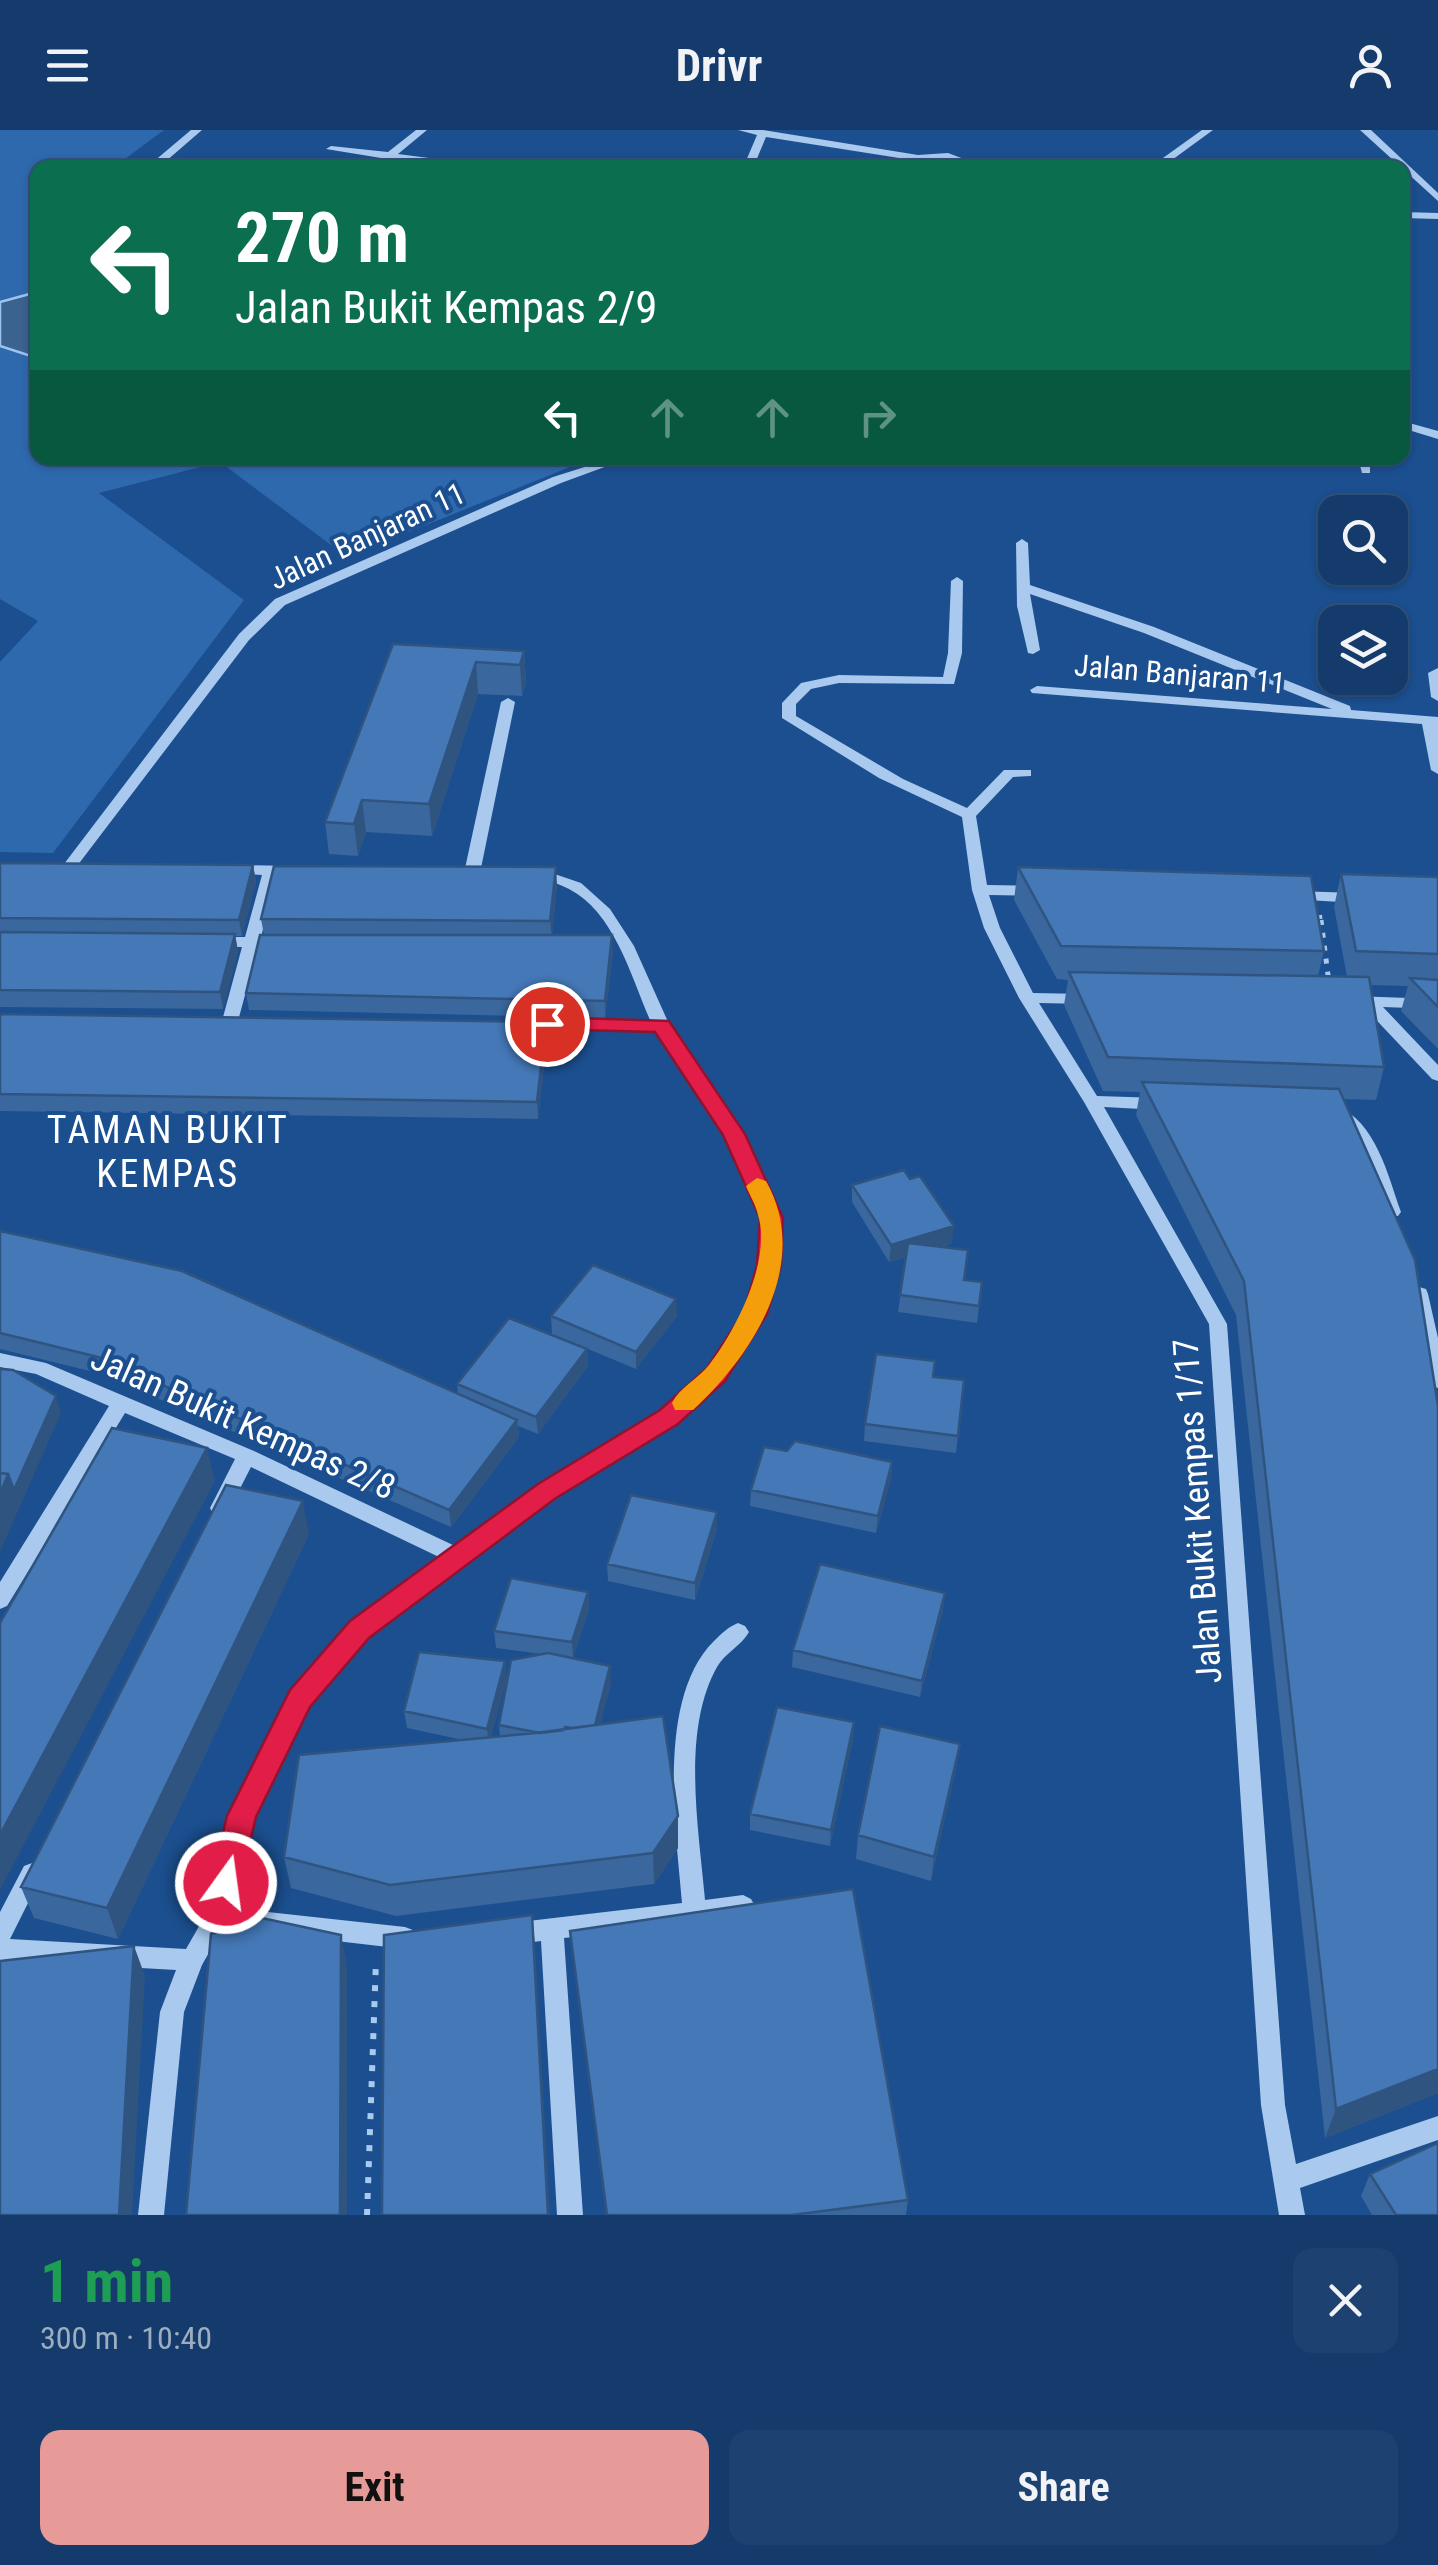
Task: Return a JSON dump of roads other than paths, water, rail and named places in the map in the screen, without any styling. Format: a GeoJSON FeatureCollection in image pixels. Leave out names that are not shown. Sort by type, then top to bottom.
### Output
{"type":"FeatureCollection","features":[{"type":"Feature","properties":{"kind":"street"},"geometry":{"type":"LineString","coordinates":[[159,160],[197,130]]}},
{"type":"Feature","properties":{"kind":"street"},"geometry":{"type":"LineString","coordinates":[[385,160],[422,130]]}},
{"type":"Feature","properties":{"kind":"street"},"geometry":{"type":"LineString","coordinates":[[743,130],[957,160]]}},
{"type":"Feature","properties":{"kind":"street"},"geometry":{"type":"LineString","coordinates":[[1165,160],[1208,130]]}},
{"type":"Feature","properties":{"kind":"street"},"geometry":{"type":"LineString","coordinates":[[1365,130],[1397,160]]}},
{"type":"Feature","properties":{"kind":"street"},"geometry":{"type":"LineString","coordinates":[[751,160],[763,133]]}},
{"type":"Feature","properties":{"kind":"street"},"geometry":{"type":"LineString","coordinates":[[331,149],[439,160]]}},
{"type":"Feature","properties":{"kind":"street"},"geometry":{"type":"LineString","coordinates":[[1410,172],[1438,198]]}},
{"type":"Feature","properties":{"kind":"street"},"geometry":{"type":"LineString","coordinates":[[1410,215],[1438,216]]}},
{"type":"Feature","properties":{"kind":"street"},"geometry":{"type":"LineString","coordinates":[[1410,426],[1438,434]]}},
{"type":"Feature","properties":{"kind":"street","name":"Jalan Banjaran 11"},"geometry":{"type":"LineString","coordinates":[[87,867],[60,867],[244,636],[280,602],[557,480],[602,465]]}},
{"type":"Feature","properties":{"kind":"street"},"geometry":{"type":"LineString","coordinates":[[1022,543],[1023,587],[1033,650]]}},
{"type":"Feature","properties":{"kind":"street"},"geometry":{"type":"LineString","coordinates":[[956,581],[955,653],[948,682],[839,679],[806,686],[789,704],[789,718],[817,729],[897,782],[969,815],[1008,773],[1026,773]]}},
{"type":"Feature","properties":{"kind":"street"},"geometry":{"type":"LineString","coordinates":[[1023,587],[1150,630],[1360,715]]}},
{"type":"Feature","properties":{"kind":"street"},"geometry":{"type":"LineString","coordinates":[[1438,672],[1438,698]]}},
{"type":"Feature","properties":{"kind":"street","name":"Jalan Banjaran 11"},"geometry":{"type":"LineString","coordinates":[[1038,690],[1433,720]]}},
{"type":"Feature","properties":{"kind":"street"},"geometry":{"type":"LineString","coordinates":[[454,872],[480,873],[508,702]]}},
{"type":"Feature","properties":{"kind":"street"},"geometry":{"type":"LineString","coordinates":[[1433,720],[1438,770]]}},
{"type":"Feature","properties":{"kind":"street","name":"Jalan Bukit Kempas 1/17"},"geometry":{"type":"LineString","coordinates":[[969,815],[980,890],[992,928],[1027,998],[1092,1100],[1218,1324],[1273,2104],[1292,2215]]}},
{"type":"Feature","properties":{"kind":"street"},"geometry":{"type":"LineString","coordinates":[[216,870],[308,871]]}},
{"type":"Feature","properties":{"kind":"street"},"geometry":{"type":"LineString","coordinates":[[230,1021],[271,871]]}},
{"type":"Feature","properties":{"kind":"street"},"geometry":{"type":"LineString","coordinates":[[151,2215],[172,2012],[192,1960],[217,1917],[242,1816],[300,1699],[360,1630],[547,1491],[669,1417],[716,1374],[755,1314],[769,1265],[772,1218],[734,1134],[661,1026],[616,946],[605,912],[576,886],[527,873]]}},
{"type":"Feature","properties":{"kind":"street"},"geometry":{"type":"LineString","coordinates":[[980,890],[1065,892]]}},
{"type":"Feature","properties":{"kind":"street"},"geometry":{"type":"LineString","coordinates":[[1279,896],[1370,898]]}},
{"type":"Feature","properties":{"kind":"street"},"geometry":{"type":"LineString","coordinates":[[192,942],[290,942]]}},
{"type":"Feature","properties":{"kind":"street"},"geometry":{"type":"LineString","coordinates":[[1027,998],[1103,999]]}},
{"type":"Feature","properties":{"kind":"street"},"geometry":{"type":"LineString","coordinates":[[1331,1001],[1438,1004]]}},
{"type":"Feature","properties":{"kind":"street"},"geometry":{"type":"LineString","coordinates":[[1369,1002],[1438,1075]]}},
{"type":"Feature","properties":{"kind":"street"},"geometry":{"type":"LineString","coordinates":[[211,1020],[250,1021]]}},
{"type":"Feature","properties":{"kind":"street"},"geometry":{"type":"LineString","coordinates":[[508,1024],[661,1026]]}},
{"type":"Feature","properties":{"kind":"street"},"geometry":{"type":"LineString","coordinates":[[1092,1100],[1186,1105]]}},
{"type":"Feature","properties":{"kind":"street"},"geometry":{"type":"LineString","coordinates":[[1318,1111],[1337,1112],[1366,1140],[1397,1229]]}},
{"type":"Feature","properties":{"kind":"street"},"geometry":{"type":"LineString","coordinates":[[1416,1282],[1438,1381]]}},
{"type":"Feature","properties":{"kind":"street","name":"Jalan Bukit Kempas 2/8"},"geometry":{"type":"LineString","coordinates":[[0,1360],[39,1368],[247,1456],[456,1556]]}},
{"type":"Feature","properties":{"kind":"street"},"geometry":{"type":"LineString","coordinates":[[0,1600],[121,1404]]}},
{"type":"Feature","properties":{"kind":"street"},"geometry":{"type":"LineString","coordinates":[[210,1527],[247,1456]]}},
{"type":"Feature","properties":{"kind":"street"},"geometry":{"type":"LineString","coordinates":[[694,1912],[683,1771],[690,1717],[708,1663],[738,1632]]}},
{"type":"Feature","properties":{"kind":"street"},"geometry":{"type":"LineString","coordinates":[[0,1935],[46,1846]]}},
{"type":"Feature","properties":{"kind":"street"},"geometry":{"type":"LineString","coordinates":[[479,1938],[767,1903]]}},
{"type":"Feature","properties":{"kind":"street"},"geometry":{"type":"LineString","coordinates":[[217,1917],[377,1937],[427,1939]]}},
{"type":"Feature","properties":{"kind":"street"},"geometry":{"type":"LineString","coordinates":[[552,1930],[570,2215]]}},
{"type":"Feature","properties":{"kind":"street"},"geometry":{"type":"LineString","coordinates":[[0,1949],[192,1960]]}},
{"type":"Feature","properties":{"kind":"street"},"geometry":{"type":"LineString","coordinates":[[1284,2181],[1438,2128]]}},
{"type":"Feature","properties":{"kind":"district","name":"TAMAN BUKIT KEMPAS"},"geometry":{"type":"Point","coordinates":[168,1152]}}]}
